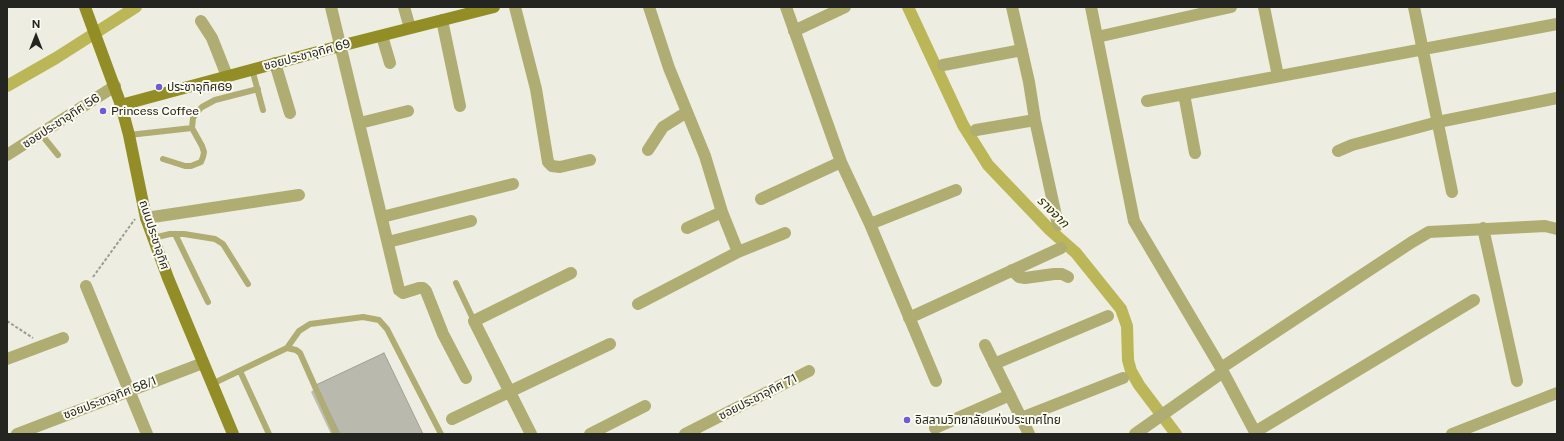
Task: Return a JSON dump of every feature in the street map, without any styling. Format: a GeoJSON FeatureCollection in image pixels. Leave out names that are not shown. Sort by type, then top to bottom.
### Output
{"type":"FeatureCollection","features":[{"type":"Feature","properties":{"kind":"main road","name":"ซอยประชาอุทิศ 69"},"geometry":{"type":"LineString","coordinates":[[122,105],[252,69],[494,7]]}},
{"type":"Feature","properties":{"kind":"main road","name":"ถนนประชาอุทิศ"},"geometry":{"type":"LineString","coordinates":[[86,10],[122,105],[145,214],[153,238],[233,434]]}},
{"type":"Feature","properties":{"kind":"street"},"geometry":{"type":"LineString","coordinates":[[331,7],[399,290],[403,293],[423,288],[426,291],[443,334],[466,378]]}},
{"type":"Feature","properties":{"kind":"street"},"geometry":{"type":"LineString","coordinates":[[404,7],[410,28]]}},
{"type":"Feature","properties":{"kind":"street"},"geometry":{"type":"LineString","coordinates":[[515,7],[536,89],[548,162],[552,166],[560,167],[590,160]]}},
{"type":"Feature","properties":{"kind":"street"},"geometry":{"type":"LineString","coordinates":[[649,7],[669,68],[705,156],[722,212],[738,252]]}},
{"type":"Feature","properties":{"kind":"street"},"geometry":{"type":"LineString","coordinates":[[786,7],[841,162],[870,224],[936,381]]}},
{"type":"Feature","properties":{"kind":"street"},"geometry":{"type":"LineString","coordinates":[[794,31],[845,7]]}},
{"type":"Feature","properties":{"kind":"street"},"geometry":{"type":"LineString","coordinates":[[1012,7],[1058,224]]}},
{"type":"Feature","properties":{"kind":"street"},"geometry":{"type":"LineString","coordinates":[[1090,7],[1134,221],[1222,370],[1256,433],[1474,300]]}},
{"type":"Feature","properties":{"kind":"street"},"geometry":{"type":"LineString","coordinates":[[1097,37],[1231,7]]}},
{"type":"Feature","properties":{"kind":"street"},"geometry":{"type":"LineString","coordinates":[[1264,7],[1278,76]]}},
{"type":"Feature","properties":{"kind":"street"},"geometry":{"type":"LineString","coordinates":[[1414,7],[1452,192]]}},
{"type":"Feature","properties":{"kind":"street"},"geometry":{"type":"LineString","coordinates":[[442,20],[460,106]]}},
{"type":"Feature","properties":{"kind":"street"},"geometry":{"type":"LineString","coordinates":[[201,21],[212,38],[226,76]]}},
{"type":"Feature","properties":{"kind":"street"},"geometry":{"type":"LineString","coordinates":[[1147,101],[1557,24]]}},
{"type":"Feature","properties":{"kind":"street"},"geometry":{"type":"LineString","coordinates":[[382,36],[390,63]]}},
{"type":"Feature","properties":{"kind":"street"},"geometry":{"type":"LineString","coordinates":[[943,64],[1022,50]]}},
{"type":"Feature","properties":{"kind":"street"},"geometry":{"type":"LineString","coordinates":[[275,63],[290,113]]}},
{"type":"Feature","properties":{"kind":"street","name":"ซอยประชาอุทิศ 56"},"geometry":{"type":"LineString","coordinates":[[7,155],[115,86]]}},
{"type":"Feature","properties":{"kind":"street"},"geometry":{"type":"LineString","coordinates":[[1184,94],[1194,153]]}},
{"type":"Feature","properties":{"kind":"street"},"geometry":{"type":"LineString","coordinates":[[1338,151],[1352,145],[1438,122],[1557,98]]}},
{"type":"Feature","properties":{"kind":"street"},"geometry":{"type":"LineString","coordinates":[[360,123],[408,111]]}},
{"type":"Feature","properties":{"kind":"street"},"geometry":{"type":"LineString","coordinates":[[648,150],[663,127],[687,112]]}},
{"type":"Feature","properties":{"kind":"street"},"geometry":{"type":"LineString","coordinates":[[976,130],[1035,120]]}},
{"type":"Feature","properties":{"kind":"street"},"geometry":{"type":"LineString","coordinates":[[761,199],[841,162]]}},
{"type":"Feature","properties":{"kind":"street"},"geometry":{"type":"LineString","coordinates":[[382,217],[512,184]]}},
{"type":"Feature","properties":{"kind":"street"},"geometry":{"type":"LineString","coordinates":[[870,224],[956,190]]}},
{"type":"Feature","properties":{"kind":"street"},"geometry":{"type":"LineString","coordinates":[[145,214],[299,195]]}},
{"type":"Feature","properties":{"kind":"street"},"geometry":{"type":"LineString","coordinates":[[688,228],[722,212]]}},
{"type":"Feature","properties":{"kind":"street"},"geometry":{"type":"LineString","coordinates":[[388,242],[471,221]]}},
{"type":"Feature","properties":{"kind":"street"},"geometry":{"type":"LineString","coordinates":[[1138,432],[1222,370],[1423,234],[1433,231],[1483,228],[1545,226],[1557,229]]}},
{"type":"Feature","properties":{"kind":"street"},"geometry":{"type":"LineString","coordinates":[[1483,228],[1517,381]]}},
{"type":"Feature","properties":{"kind":"street"},"geometry":{"type":"LineString","coordinates":[[638,304],[738,252],[785,233]]}},
{"type":"Feature","properties":{"kind":"street"},"geometry":{"type":"LineString","coordinates":[[909,318],[1061,248]]}},
{"type":"Feature","properties":{"kind":"street"},"geometry":{"type":"LineString","coordinates":[[1012,270],[1019,277],[1025,278],[1054,274],[1068,277]]}},
{"type":"Feature","properties":{"kind":"street"},"geometry":{"type":"LineString","coordinates":[[531,434],[474,321],[571,273]]}},
{"type":"Feature","properties":{"kind":"street"},"geometry":{"type":"LineString","coordinates":[[86,286],[147,434]]}},
{"type":"Feature","properties":{"kind":"street"},"geometry":{"type":"LineString","coordinates":[[994,364],[1108,316]]}},
{"type":"Feature","properties":{"kind":"street"},"geometry":{"type":"LineString","coordinates":[[7,359],[63,338]]}},
{"type":"Feature","properties":{"kind":"street"},"geometry":{"type":"LineString","coordinates":[[452,419],[610,344]]}},
{"type":"Feature","properties":{"kind":"street"},"geometry":{"type":"LineString","coordinates":[[985,345],[1028,434]]}},
{"type":"Feature","properties":{"kind":"street","name":"ซอยประชาอุทิศ 58/1"},"geometry":{"type":"LineString","coordinates":[[17,434],[203,363]]}},
{"type":"Feature","properties":{"kind":"street","name":"ซอยประชาอุทิศ 71"},"geometry":{"type":"LineString","coordinates":[[685,434],[809,371]]}},
{"type":"Feature","properties":{"kind":"street"},"geometry":{"type":"LineString","coordinates":[[1021,418],[1123,378]]}},
{"type":"Feature","properties":{"kind":"street"},"geometry":{"type":"LineString","coordinates":[[1452,434],[1557,393]]}},
{"type":"Feature","properties":{"kind":"street"},"geometry":{"type":"LineString","coordinates":[[935,428],[1010,395]]}},
{"type":"Feature","properties":{"kind":"street"},"geometry":{"type":"LineString","coordinates":[[590,434],[645,406]]}},
{"type":"Feature","properties":{"kind":"lane"},"geometry":{"type":"LineString","coordinates":[[252,69],[263,110]]}},
{"type":"Feature","properties":{"kind":"lane"},"geometry":{"type":"LineString","coordinates":[[163,159],[184,166],[191,166],[201,162],[204,152],[192,128],[193,118],[198,111],[215,100],[258,89]]}},
{"type":"Feature","properties":{"kind":"lane"},"geometry":{"type":"LineString","coordinates":[[129,135],[192,128]]}},
{"type":"Feature","properties":{"kind":"lane"},"geometry":{"type":"LineString","coordinates":[[41,134],[58,155]]}},
{"type":"Feature","properties":{"kind":"lane"},"geometry":{"type":"LineString","coordinates":[[176,234],[208,302]]}},
{"type":"Feature","properties":{"kind":"lane"},"geometry":{"type":"LineString","coordinates":[[153,238],[176,234],[215,239],[223,244],[248,284]]}},
{"type":"Feature","properties":{"kind":"lane"},"geometry":{"type":"LineString","coordinates":[[456,283],[474,321]]}},
{"type":"Feature","properties":{"kind":"lane"},"geometry":{"type":"LineString","coordinates":[[212,384],[287,348],[299,331],[310,324],[363,317],[379,320],[387,329],[441,434]]}},
{"type":"Feature","properties":{"kind":"lane"},"geometry":{"type":"LineString","coordinates":[[287,348],[294,349],[300,353],[336,434]]}},
{"type":"Feature","properties":{"kind":"lane"},"geometry":{"type":"LineString","coordinates":[[240,371],[269,434]]}},
{"type":"Feature","properties":{"kind":"path"},"geometry":{"type":"LineString","coordinates":[[86,286],[135,219],[145,214]]}},
{"type":"Feature","properties":{"kind":"path"},"geometry":{"type":"LineString","coordinates":[[7,321],[44,345]]}},
{"type":"Feature","properties":{"kind":"building"},"geometry":{"type":"Polygon","coordinates":[[[384,353],[423,434],[340,434],[316,385],[384,353]]]}},
{"type":"Feature","properties":{"kind":"waterway"},"geometry":{"type":"LineString","coordinates":[[7,86],[56,58],[136,7]]}},
{"type":"Feature","properties":{"kind":"waterway","name":"รางจาก"},"geometry":{"type":"LineString","coordinates":[[908,7],[963,125],[988,165],[1050,230],[1076,253],[1121,309],[1127,326],[1128,360],[1131,371],[1139,385],[1176,434]]}},
{"type":"Feature","properties":{"kind":"place","name":"ประชาอุทิศ69"},"geometry":{"type":"Point","coordinates":[159,87]}},
{"type":"Feature","properties":{"kind":"place","name":"Princess Coffee"},"geometry":{"type":"Point","coordinates":[103,111]}},
{"type":"Feature","properties":{"kind":"place","name":"อิสลามวิทยาลัยแห่งประเทศไทย"},"geometry":{"type":"Point","coordinates":[907,420]}}]}
